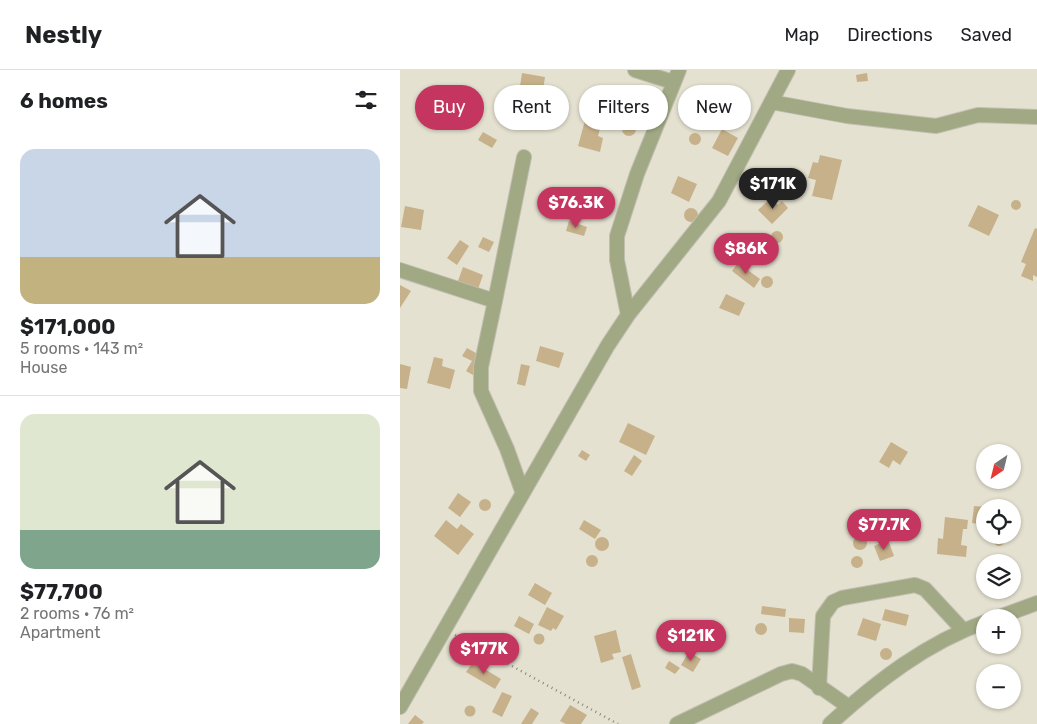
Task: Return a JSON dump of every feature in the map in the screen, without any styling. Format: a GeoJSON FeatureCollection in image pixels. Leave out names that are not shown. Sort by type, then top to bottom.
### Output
{"type":"FeatureCollection","features":[{"type":"Feature","properties":{"kind":"street"},"geometry":{"type":"LineString","coordinates":[[628,315],[617,260],[617,236],[637,174],[676,76],[635,70]]}},
{"type":"Feature","properties":{"kind":"street"},"geometry":{"type":"LineString","coordinates":[[400,707],[522,491],[608,344],[628,315],[714,208],[788,70]]}},
{"type":"Feature","properties":{"kind":"street"},"geometry":{"type":"LineString","coordinates":[[771,102],[846,116],[936,126],[978,115],[1037,117]]}},
{"type":"Feature","properties":{"kind":"street"},"geometry":{"type":"LineString","coordinates":[[522,491],[507,449],[481,391],[481,367],[524,157]]}},
{"type":"Feature","properties":{"kind":"street"},"geometry":{"type":"LineString","coordinates":[[400,270],[495,301]]}},
{"type":"Feature","properties":{"kind":"street"},"geometry":{"type":"LineString","coordinates":[[819,688],[823,616],[833,602],[842,598],[915,585],[925,589],[963,630]]}},
{"type":"Feature","properties":{"kind":"street"},"geometry":{"type":"LineString","coordinates":[[1021,609],[1037,604]]}},
{"type":"Feature","properties":{"kind":"street"},"geometry":{"type":"LineString","coordinates":[[830,724],[904,664],[963,630],[976,625]]}},
{"type":"Feature","properties":{"kind":"street"},"geometry":{"type":"LineString","coordinates":[[677,724],[781,674],[792,672],[802,674],[819,688],[849,707]]}},
{"type":"Feature","properties":{"kind":"path"},"geometry":{"type":"LineString","coordinates":[[445,630],[618,724]]}},
{"type":"Feature","properties":{"kind":"building"},"geometry":{"type":"Polygon","coordinates":[[[522,73],[545,77],[544,85],[520,85],[522,73]]]}},
{"type":"Feature","properties":{"kind":"building"},"geometry":{"type":"Polygon","coordinates":[[[867,73],[868,81],[857,82],[856,75],[867,73]]]}},
{"type":"Feature","properties":{"kind":"building"},"geometry":{"type":"Polygon","coordinates":[[[582,130],[600,130],[598,136],[603,138],[600,152],[578,146],[582,130]]]}},
{"type":"Feature","properties":{"kind":"building"},"geometry":{"type":"Polygon","coordinates":[[[622,130],[636,130],[632,136],[626,136],[622,130]]]}},
{"type":"Feature","properties":{"kind":"building"},"geometry":{"type":"Polygon","coordinates":[[[721,130],[738,138],[728,156],[712,148],[721,130]]]}},
{"type":"Feature","properties":{"kind":"building"},"geometry":{"type":"Polygon","coordinates":[[[483,132],[497,140],[492,148],[478,140],[483,132]]]}},
{"type":"Feature","properties":{"kind":"building"},"geometry":{"type":"Polygon","coordinates":[[[693,133],[697,133],[701,139],[697,145],[693,145],[689,141],[689,137],[693,133]]]}},
{"type":"Feature","properties":{"kind":"building"},"geometry":{"type":"Polygon","coordinates":[[[820,155],[842,160],[832,200],[812,196],[816,180],[808,178],[813,162],[818,163],[820,155]]]}},
{"type":"Feature","properties":{"kind":"building"},"geometry":{"type":"Polygon","coordinates":[[[678,176],[697,184],[689,202],[671,193],[678,176]]]}},
{"type":"Feature","properties":{"kind":"building"},"geometry":{"type":"Polygon","coordinates":[[[771,198],[778,205],[782,201],[788,208],[772,224],[758,210],[771,198]]]}},
{"type":"Feature","properties":{"kind":"building"},"geometry":{"type":"Polygon","coordinates":[[[1016,200],[1021,205],[1016,210],[1011,205],[1016,200]]]}},
{"type":"Feature","properties":{"kind":"building"},"geometry":{"type":"Polygon","coordinates":[[[595,204],[601,204],[605,211],[601,218],[595,218],[591,214],[591,208],[595,204]]]}},
{"type":"Feature","properties":{"kind":"building"},"geometry":{"type":"Polygon","coordinates":[[[978,205],[999,215],[989,236],[968,226],[978,205]]]}},
{"type":"Feature","properties":{"kind":"building"},"geometry":{"type":"Polygon","coordinates":[[[405,206],[424,210],[421,230],[401,227],[405,206]]]}},
{"type":"Feature","properties":{"kind":"building"},"geometry":{"type":"Polygon","coordinates":[[[688,208],[694,208],[698,215],[694,222],[688,222],[684,218],[684,212],[688,208]]]}},
{"type":"Feature","properties":{"kind":"building"},"geometry":{"type":"Polygon","coordinates":[[[569,221],[587,227],[584,236],[566,231],[569,221]]]}},
{"type":"Feature","properties":{"kind":"building"},"geometry":{"type":"Polygon","coordinates":[[[1035,228],[1037,229],[1037,277],[1033,275],[1033,281],[1021,276],[1026,264],[1021,262],[1035,228]]]}},
{"type":"Feature","properties":{"kind":"building"},"geometry":{"type":"Polygon","coordinates":[[[775,231],[779,231],[783,237],[779,243],[775,243],[771,239],[771,235],[775,231]]]}},
{"type":"Feature","properties":{"kind":"building"},"geometry":{"type":"Polygon","coordinates":[[[483,237],[494,242],[489,252],[478,247],[483,237]]]}},
{"type":"Feature","properties":{"kind":"building"},"geometry":{"type":"Polygon","coordinates":[[[460,240],[469,246],[457,265],[447,258],[460,240]]]}},
{"type":"Feature","properties":{"kind":"building"},"geometry":{"type":"Polygon","coordinates":[[[738,263],[760,279],[754,288],[732,271],[738,263]]]}},
{"type":"Feature","properties":{"kind":"building"},"geometry":{"type":"Polygon","coordinates":[[[463,267],[483,275],[478,289],[458,281],[463,267]]]}},
{"type":"Feature","properties":{"kind":"building"},"geometry":{"type":"Polygon","coordinates":[[[765,276],[769,276],[773,282],[769,288],[765,288],[761,284],[761,280],[765,276]]]}},
{"type":"Feature","properties":{"kind":"building"},"geometry":{"type":"Polygon","coordinates":[[[400,285],[411,291],[400,308],[400,285]]]}},
{"type":"Feature","properties":{"kind":"building"},"geometry":{"type":"Polygon","coordinates":[[[726,294],[745,303],[739,316],[719,308],[726,294]]]}},
{"type":"Feature","properties":{"kind":"building"},"geometry":{"type":"Polygon","coordinates":[[[540,346],[564,353],[559,368],[536,361],[540,346]]]}},
{"type":"Feature","properties":{"kind":"building"},"geometry":{"type":"Polygon","coordinates":[[[467,348],[483,357],[473,375],[466,371],[472,361],[462,356],[467,348]]]}},
{"type":"Feature","properties":{"kind":"building"},"geometry":{"type":"Polygon","coordinates":[[[434,357],[443,359],[442,366],[455,370],[450,389],[427,383],[434,357]]]}},
{"type":"Feature","properties":{"kind":"building"},"geometry":{"type":"Polygon","coordinates":[[[400,364],[411,367],[407,389],[400,388],[400,364]]]}},
{"type":"Feature","properties":{"kind":"building"},"geometry":{"type":"Polygon","coordinates":[[[521,364],[530,366],[525,386],[517,384],[521,364]]]}},
{"type":"Feature","properties":{"kind":"building"},"geometry":{"type":"Polygon","coordinates":[[[628,423],[655,436],[646,455],[619,442],[628,423]]]}},
{"type":"Feature","properties":{"kind":"building"},"geometry":{"type":"Polygon","coordinates":[[[891,442],[908,452],[900,465],[893,460],[889,468],[879,462],[891,442]]]}},
{"type":"Feature","properties":{"kind":"building"},"geometry":{"type":"Polygon","coordinates":[[[582,450],[590,455],[586,461],[578,456],[582,450]]]}},
{"type":"Feature","properties":{"kind":"building"},"geometry":{"type":"Polygon","coordinates":[[[634,455],[642,461],[632,476],[624,471],[634,455]]]}},
{"type":"Feature","properties":{"kind":"building"},"geometry":{"type":"Polygon","coordinates":[[[458,493],[471,502],[460,517],[448,508],[458,493]]]}},
{"type":"Feature","properties":{"kind":"building"},"geometry":{"type":"Polygon","coordinates":[[[483,499],[487,499],[491,505],[487,511],[483,511],[479,507],[479,503],[483,499]]]}},
{"type":"Feature","properties":{"kind":"building"},"geometry":{"type":"Polygon","coordinates":[[[974,506],[976,506],[976,524],[972,523],[974,506]]]}},
{"type":"Feature","properties":{"kind":"building"},"geometry":{"type":"Polygon","coordinates":[[[945,517],[968,520],[967,529],[963,529],[961,545],[967,546],[966,557],[937,554],[938,538],[943,539],[945,517]]]}},
{"type":"Feature","properties":{"kind":"building"},"geometry":{"type":"Polygon","coordinates":[[[446,520],[457,529],[461,524],[474,534],[458,555],[434,536],[446,520]]]}},
{"type":"Feature","properties":{"kind":"building"},"geometry":{"type":"Polygon","coordinates":[[[584,520],[601,530],[595,539],[579,529],[584,520]]]}},
{"type":"Feature","properties":{"kind":"building"},"geometry":{"type":"Polygon","coordinates":[[[857,536],[863,536],[867,543],[863,550],[857,550],[853,546],[853,540],[857,536]]]}},
{"type":"Feature","properties":{"kind":"building"},"geometry":{"type":"Polygon","coordinates":[[[599,537],[605,537],[609,544],[605,551],[599,551],[595,547],[595,541],[599,537]]]}},
{"type":"Feature","properties":{"kind":"building"},"geometry":{"type":"Polygon","coordinates":[[[888,540],[894,556],[880,561],[874,546],[888,540]]]}},
{"type":"Feature","properties":{"kind":"building"},"geometry":{"type":"Polygon","coordinates":[[[590,555],[594,555],[598,561],[594,567],[590,567],[586,563],[586,559],[590,555]]]}},
{"type":"Feature","properties":{"kind":"building"},"geometry":{"type":"Polygon","coordinates":[[[859,556],[862,557],[862,567],[855,568],[852,567],[851,560],[852,557],[859,556]]]}},
{"type":"Feature","properties":{"kind":"building"},"geometry":{"type":"Polygon","coordinates":[[[535,583],[552,593],[545,605],[528,595],[535,583]]]}},
{"type":"Feature","properties":{"kind":"building"},"geometry":{"type":"Polygon","coordinates":[[[762,606],[786,609],[785,617],[761,614],[762,606]]]}},
{"type":"Feature","properties":{"kind":"building"},"geometry":{"type":"Polygon","coordinates":[[[547,607],[564,616],[556,630],[553,628],[551,631],[538,625],[547,607]]]}},
{"type":"Feature","properties":{"kind":"building"},"geometry":{"type":"Polygon","coordinates":[[[885,609],[909,615],[906,626],[882,620],[885,609]]]}},
{"type":"Feature","properties":{"kind":"building"},"geometry":{"type":"Polygon","coordinates":[[[519,616],[534,624],[529,634],[514,626],[519,616]]]}},
{"type":"Feature","properties":{"kind":"building"},"geometry":{"type":"Polygon","coordinates":[[[789,618],[805,619],[804,633],[789,632],[789,618]]]}},
{"type":"Feature","properties":{"kind":"building"},"geometry":{"type":"Polygon","coordinates":[[[863,618],[881,624],[876,641],[857,635],[863,618]]]}},
{"type":"Feature","properties":{"kind":"building"},"geometry":{"type":"Polygon","coordinates":[[[759,623],[763,623],[767,629],[763,635],[759,635],[755,631],[755,627],[759,623]]]}},
{"type":"Feature","properties":{"kind":"building"},"geometry":{"type":"Polygon","coordinates":[[[616,630],[621,652],[612,654],[614,659],[601,663],[594,636],[616,630]]]}},
{"type":"Feature","properties":{"kind":"building"},"geometry":{"type":"Polygon","coordinates":[[[539,633],[545,639],[539,645],[533,639],[539,633]]]}},
{"type":"Feature","properties":{"kind":"building"},"geometry":{"type":"Polygon","coordinates":[[[884,648],[888,648],[892,654],[888,660],[884,660],[880,656],[880,652],[884,648]]]}},
{"type":"Feature","properties":{"kind":"building"},"geometry":{"type":"Polygon","coordinates":[[[689,652],[701,659],[693,672],[681,665],[689,652]]]}},
{"type":"Feature","properties":{"kind":"building"},"geometry":{"type":"Polygon","coordinates":[[[631,654],[641,687],[632,690],[622,657],[631,654]]]}},
{"type":"Feature","properties":{"kind":"building"},"geometry":{"type":"Polygon","coordinates":[[[669,661],[680,668],[675,674],[665,668],[669,661]]]}},
{"type":"Feature","properties":{"kind":"building"},"geometry":{"type":"Polygon","coordinates":[[[473,662],[501,679],[495,689],[466,672],[473,662]]]}},
{"type":"Feature","properties":{"kind":"building"},"geometry":{"type":"Polygon","coordinates":[[[502,692],[512,696],[502,717],[492,712],[502,692]]]}},
{"type":"Feature","properties":{"kind":"building"},"geometry":{"type":"Polygon","coordinates":[[[470,705],[476,711],[470,717],[464,711],[470,705]]]}},
{"type":"Feature","properties":{"kind":"building"},"geometry":{"type":"Polygon","coordinates":[[[570,705],[587,715],[581,724],[566,724],[560,721],[570,705]]]}},
{"type":"Feature","properties":{"kind":"building"},"geometry":{"type":"Polygon","coordinates":[[[531,708],[539,713],[532,724],[521,724],[531,708]]]}},
{"type":"Feature","properties":{"kind":"building"},"geometry":{"type":"Polygon","coordinates":[[[415,715],[424,722],[422,724],[408,724],[415,715]]]}}]}
